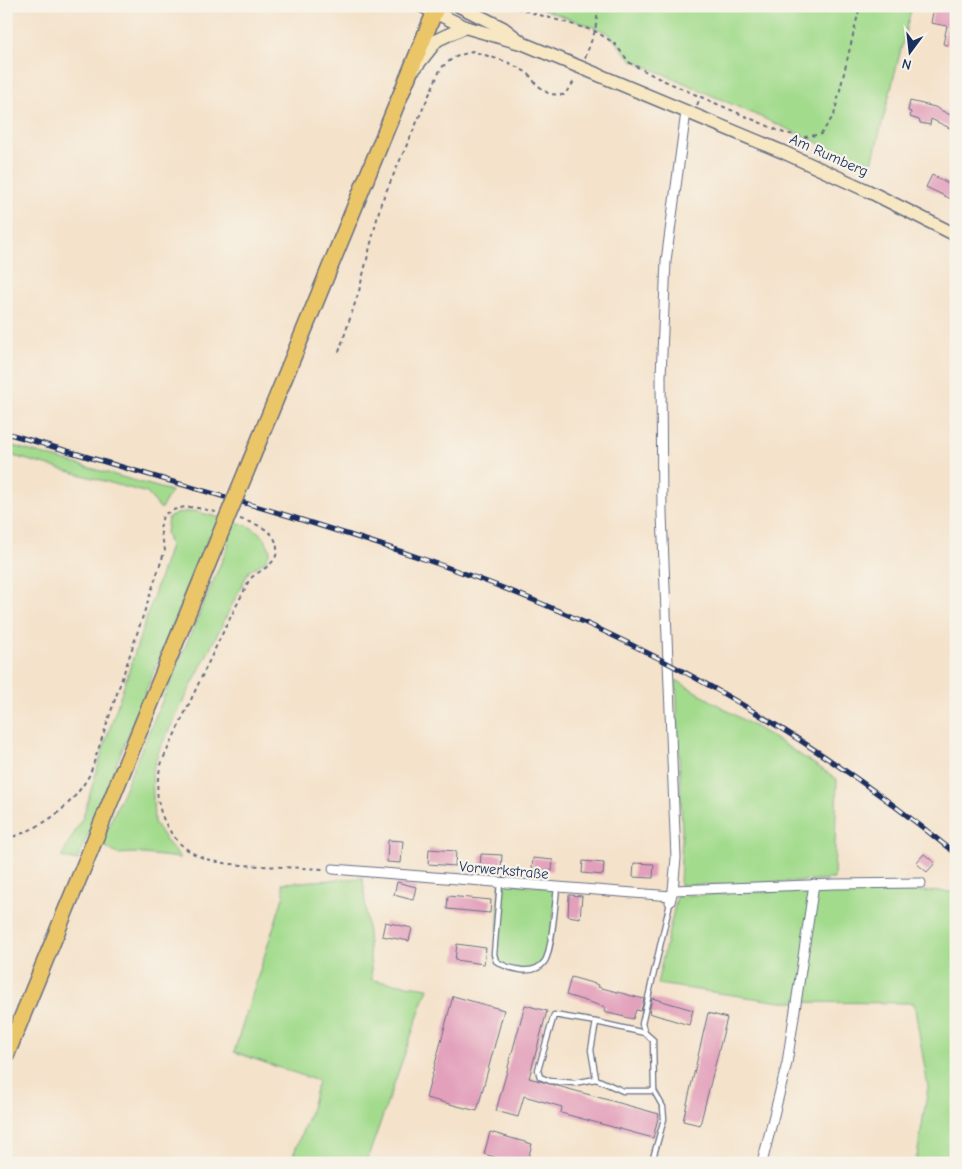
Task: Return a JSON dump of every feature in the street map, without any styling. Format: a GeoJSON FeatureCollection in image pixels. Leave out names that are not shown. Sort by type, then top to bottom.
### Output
{"type":"FeatureCollection","features":[{"type":"Feature","properties":{"kind":"main road"},"geometry":{"type":"LineString","coordinates":[[459,6],[503,28],[524,44]]}},
{"type":"Feature","properties":{"kind":"main road"},"geometry":{"type":"LineString","coordinates":[[6,1056],[409,76],[431,8],[465,27],[524,44]]}},
{"type":"Feature","properties":{"kind":"main road"},"geometry":{"type":"LineString","coordinates":[[409,76],[437,40],[465,27]]}},
{"type":"Feature","properties":{"kind":"main road","name":"Am Rumberg"},"geometry":{"type":"LineString","coordinates":[[524,44],[809,164],[956,235]]}},
{"type":"Feature","properties":{"kind":"street"},"geometry":{"type":"LineString","coordinates":[[672,896],[676,858],[662,514],[661,376],[666,261],[690,113]]}},
{"type":"Feature","properties":{"kind":"street","name":"Vorwerkstraße"},"geometry":{"type":"LineString","coordinates":[[334,869],[672,896],[814,884],[921,883]]}},
{"type":"Feature","properties":{"kind":"street"},"geometry":{"type":"LineString","coordinates":[[762,1163],[787,1063],[814,884]]}},
{"type":"Feature","properties":{"kind":"lane"},"geometry":{"type":"LineString","coordinates":[[500,882],[494,954],[496,961],[504,966],[530,971],[538,968],[545,961],[549,948],[557,888]]}},
{"type":"Feature","properties":{"kind":"lane"},"geometry":{"type":"LineString","coordinates":[[645,1033],[642,1024],[672,896]]}},
{"type":"Feature","properties":{"kind":"lane"},"geometry":{"type":"LineString","coordinates":[[653,1158],[664,1119],[663,1107],[654,1091],[653,1040],[645,1033],[554,1015],[538,1070],[540,1077],[550,1081],[574,1083],[596,1079],[623,1091],[654,1091]]}},
{"type":"Feature","properties":{"kind":"lane"},"geometry":{"type":"LineString","coordinates":[[596,1022],[592,1050],[596,1079]]}},
{"type":"Feature","properties":{"kind":"path"},"geometry":{"type":"LineString","coordinates":[[509,6],[595,31],[614,42],[630,63],[658,78],[784,133],[805,137],[821,134],[834,115],[860,6]]}},
{"type":"Feature","properties":{"kind":"path"},"geometry":{"type":"LineString","coordinates":[[339,352],[359,291],[381,203],[440,68],[453,58],[472,51],[508,62],[528,73],[536,84],[549,94],[564,95],[574,83],[582,68],[595,31],[599,6]]}},
{"type":"Feature","properties":{"kind":"path"},"geometry":{"type":"LineString","coordinates":[[690,113],[701,97]]}},
{"type":"Feature","properties":{"kind":"path"},"geometry":{"type":"LineString","coordinates":[[6,839],[23,834],[42,825],[58,814],[74,798],[90,774],[165,550],[160,529],[163,515],[175,508],[192,506],[220,513]]}},
{"type":"Feature","properties":{"kind":"path"},"geometry":{"type":"LineString","coordinates":[[239,519],[262,527],[270,533],[275,540],[277,552],[274,560],[250,579],[163,758],[156,784],[161,812],[168,828],[180,843],[193,853],[208,860],[225,864],[334,869]]}},
{"type":"Feature","properties":{"kind":"green space"},"geometry":{"type":"Polygon","coordinates":[[[534,6],[912,6],[872,163],[837,151],[632,60],[607,32],[534,6]]]}},
{"type":"Feature","properties":{"kind":"green space"},"geometry":{"type":"Polygon","coordinates":[[[6,444],[171,491],[161,509],[147,493],[6,454],[6,444]]]}},
{"type":"Feature","properties":{"kind":"green space"},"geometry":{"type":"Polygon","coordinates":[[[194,511],[238,522],[254,529],[263,537],[270,551],[266,561],[249,571],[160,748],[152,772],[154,822],[181,858],[134,853],[117,854],[101,844],[229,544],[209,536],[77,861],[61,857],[83,817],[104,746],[170,546],[166,533],[168,518],[179,513],[194,511]]]}},
{"type":"Feature","properties":{"kind":"green space"},"geometry":{"type":"Polygon","coordinates":[[[676,680],[782,743],[837,779],[834,879],[752,884],[680,885],[682,831],[676,680]]]}},
{"type":"Feature","properties":{"kind":"green space"},"geometry":{"type":"Polygon","coordinates":[[[363,878],[372,980],[428,988],[366,1163],[290,1163],[310,1112],[318,1081],[234,1052],[284,894],[282,883],[363,878]]]}},
{"type":"Feature","properties":{"kind":"green space"},"geometry":{"type":"Polygon","coordinates":[[[500,883],[557,888],[549,948],[545,961],[530,971],[503,966],[496,961],[500,883]]]}},
{"type":"Feature","properties":{"kind":"green space"},"geometry":{"type":"Polygon","coordinates":[[[823,889],[956,892],[956,1163],[916,1163],[928,1087],[914,1003],[781,1002],[657,984],[677,896],[823,889]]]}},
{"type":"Feature","properties":{"kind":"building"},"geometry":{"type":"Polygon","coordinates":[[[934,6],[955,9],[953,19],[956,20],[956,47],[943,44],[947,26],[931,23],[934,6]]]}},
{"type":"Feature","properties":{"kind":"building"},"geometry":{"type":"Polygon","coordinates":[[[910,101],[935,107],[950,115],[956,104],[956,131],[931,119],[930,125],[920,123],[919,120],[910,117],[911,112],[908,111],[910,101]]]}},
{"type":"Feature","properties":{"kind":"building"},"geometry":{"type":"Polygon","coordinates":[[[932,175],[956,187],[951,199],[926,187],[932,175]]]}},
{"type":"Feature","properties":{"kind":"building"},"geometry":{"type":"Polygon","coordinates":[[[388,840],[403,841],[401,863],[387,862],[388,840]]]}},
{"type":"Feature","properties":{"kind":"building"},"geometry":{"type":"Polygon","coordinates":[[[429,849],[456,851],[455,866],[428,864],[429,849]]]}},
{"type":"Feature","properties":{"kind":"building"},"geometry":{"type":"Polygon","coordinates":[[[481,854],[502,855],[501,868],[480,867],[481,854]]]}},
{"type":"Feature","properties":{"kind":"building"},"geometry":{"type":"Polygon","coordinates":[[[924,854],[935,863],[927,872],[916,863],[924,854]]]}},
{"type":"Feature","properties":{"kind":"building"},"geometry":{"type":"Polygon","coordinates":[[[533,858],[553,860],[552,871],[532,869],[533,858]]]}},
{"type":"Feature","properties":{"kind":"building"},"geometry":{"type":"Polygon","coordinates":[[[583,861],[604,863],[603,875],[582,873],[583,861]]]}},
{"type":"Feature","properties":{"kind":"building"},"geometry":{"type":"Polygon","coordinates":[[[634,863],[654,864],[653,878],[633,877],[634,863]]]}},
{"type":"Feature","properties":{"kind":"building"},"geometry":{"type":"Polygon","coordinates":[[[397,882],[416,887],[413,900],[394,895],[397,882]]]}},
{"type":"Feature","properties":{"kind":"building"},"geometry":{"type":"Polygon","coordinates":[[[569,895],[582,896],[580,918],[568,916],[569,895]]]}},
{"type":"Feature","properties":{"kind":"building"},"geometry":{"type":"Polygon","coordinates":[[[448,896],[491,900],[490,913],[447,909],[448,896]]]}},
{"type":"Feature","properties":{"kind":"building"},"geometry":{"type":"Polygon","coordinates":[[[385,922],[412,928],[409,941],[382,936],[385,922]]]}},
{"type":"Feature","properties":{"kind":"building"},"geometry":{"type":"Polygon","coordinates":[[[457,944],[486,948],[484,964],[455,960],[457,944]]]}},
{"type":"Feature","properties":{"kind":"building"},"geometry":{"type":"Polygon","coordinates":[[[571,977],[599,985],[598,987],[644,999],[641,1011],[636,1010],[633,1019],[604,1012],[605,1007],[566,995],[571,977]]]}},
{"type":"Feature","properties":{"kind":"building"},"geometry":{"type":"Polygon","coordinates":[[[453,996],[504,1010],[477,1111],[426,1098],[453,996]]]}},
{"type":"Feature","properties":{"kind":"building"},"geometry":{"type":"Polygon","coordinates":[[[652,998],[693,1010],[689,1025],[649,1013],[652,998]]]}},
{"type":"Feature","properties":{"kind":"building"},"geometry":{"type":"Polygon","coordinates":[[[525,1005],[547,1011],[529,1078],[659,1114],[653,1138],[561,1113],[562,1107],[524,1096],[518,1117],[496,1111],[525,1005]]]}},
{"type":"Feature","properties":{"kind":"building"},"geometry":{"type":"Polygon","coordinates":[[[708,1013],[727,1018],[700,1125],[683,1121],[708,1013]]]}},
{"type":"Feature","properties":{"kind":"building"},"geometry":{"type":"Polygon","coordinates":[[[490,1132],[532,1144],[527,1163],[515,1163],[484,1154],[490,1132]]]}},
{"type":"Feature","properties":{"kind":"railway"},"geometry":{"type":"LineString","coordinates":[[6,433],[289,516],[446,567],[538,602],[649,653],[756,713],[859,780],[956,854]]}}]}
